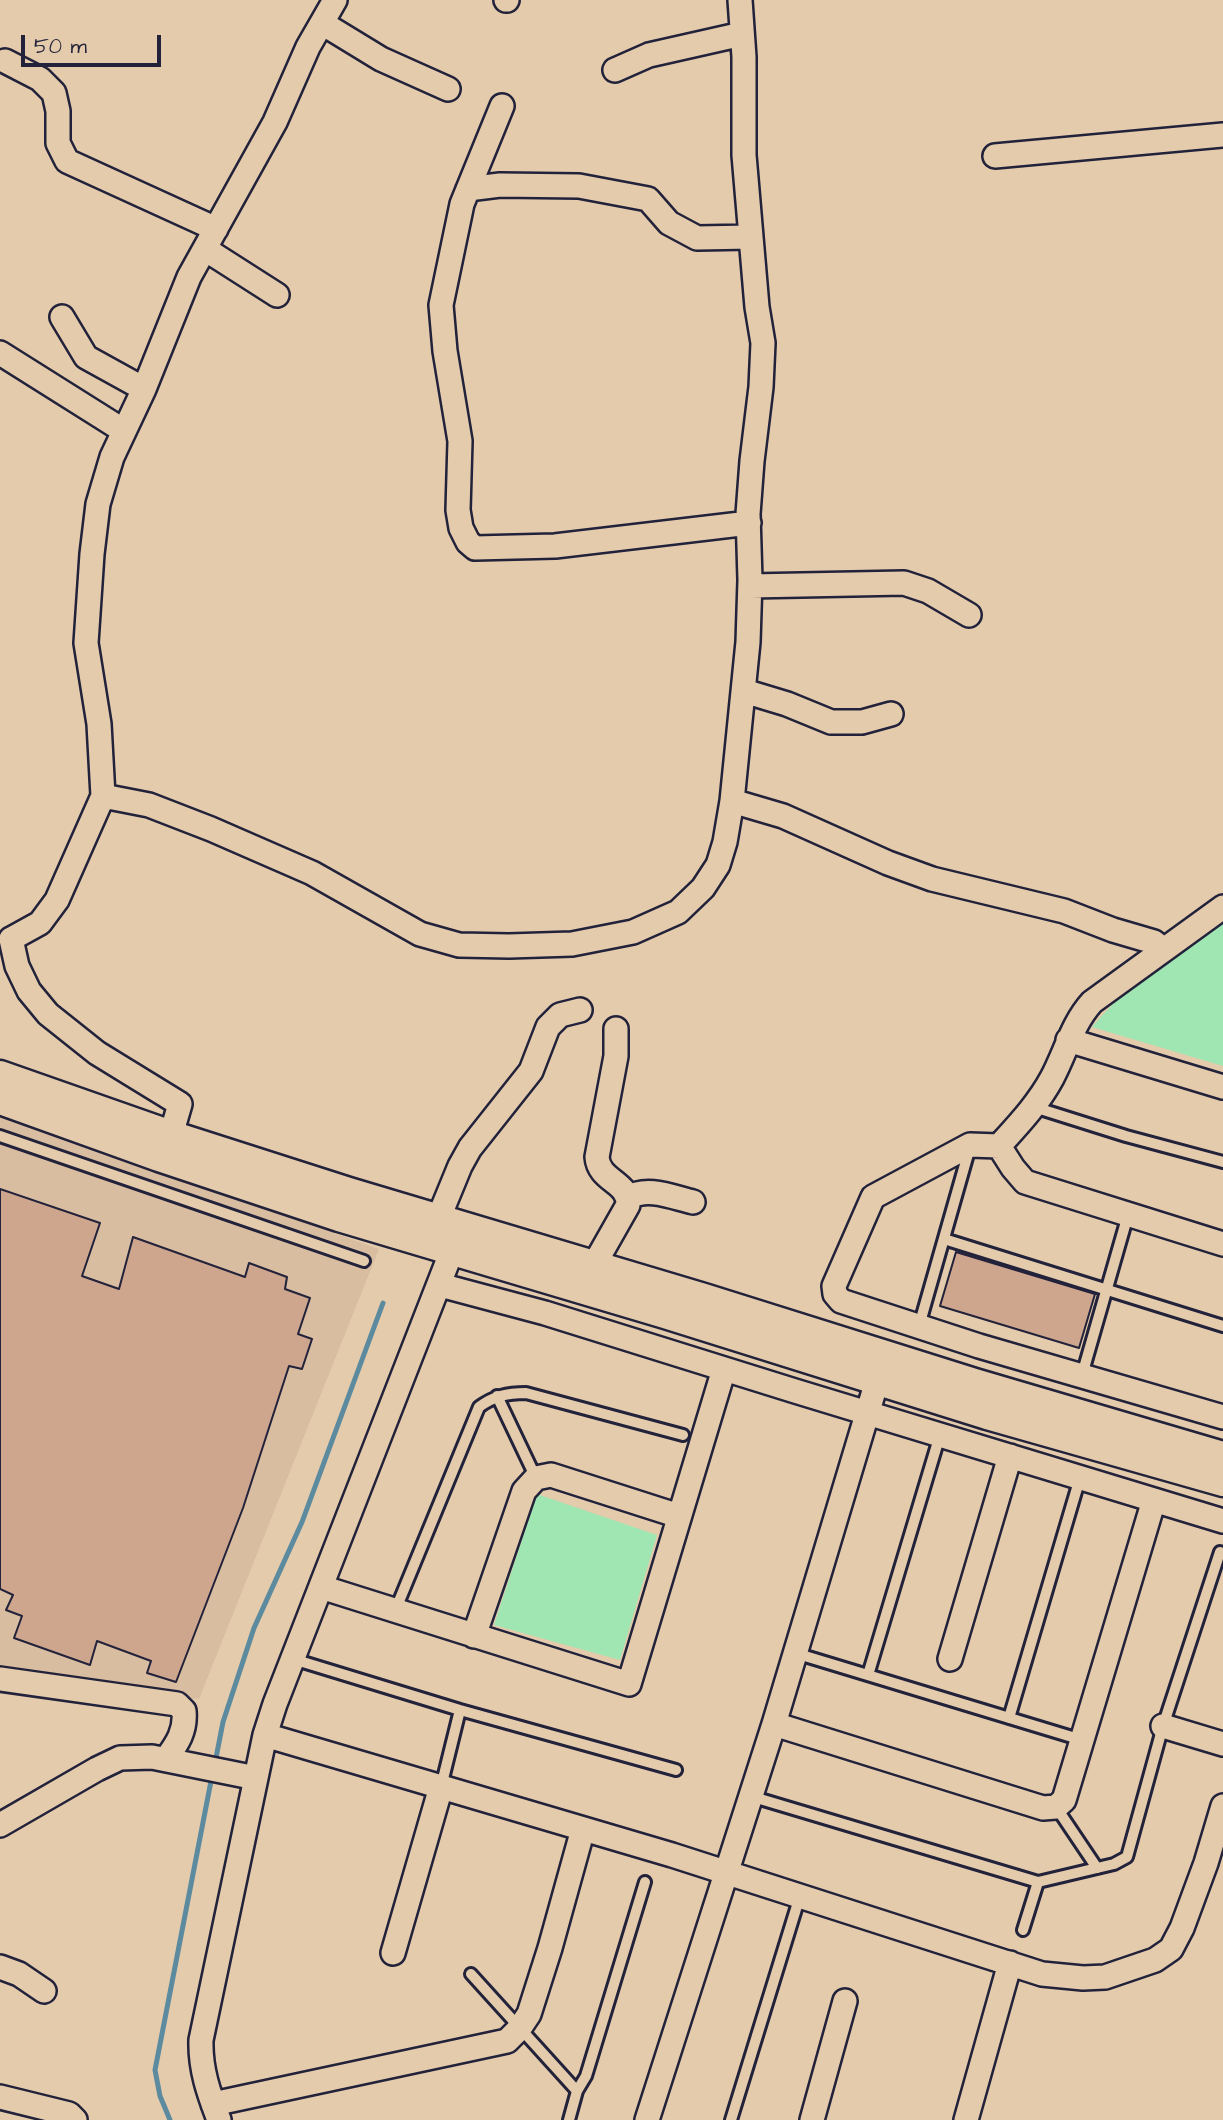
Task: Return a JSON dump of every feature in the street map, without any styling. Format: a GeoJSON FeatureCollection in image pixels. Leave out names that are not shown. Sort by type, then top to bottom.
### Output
{"type":"FeatureCollection","features":[{"type":"Feature","properties":{"kind":"street"},"geometry":{"type":"LineString","coordinates":[[171,1135],[180,1104],[97,1053],[48,1014],[29,991],[5,937],[40,923],[57,900],[103,796],[99,724],[86,643],[97,504],[112,457],[144,389],[189,277],[275,122],[308,47],[335,0]]}},
{"type":"Feature","properties":{"kind":"street"},"geometry":{"type":"LineString","coordinates":[[103,796],[149,805],[261,851],[312,873],[420,934],[459,945],[572,944],[633,932],[678,912],[703,888],[718,865],[732,801],[748,642],[752,461],[763,343],[757,307],[744,155],[744,57],[740,0]]}},
{"type":"Feature","properties":{"kind":"street"},"geometry":{"type":"LineString","coordinates":[[322,23],[381,59],[448,89]]}},
{"type":"Feature","properties":{"kind":"street"},"geometry":{"type":"LineString","coordinates":[[615,70],[649,55],[742,34]]}},
{"type":"Feature","properties":{"kind":"street"},"geometry":{"type":"LineString","coordinates":[[5,61],[40,79],[54,93],[58,111],[58,143],[67,161],[210,239],[277,295]]}},
{"type":"Feature","properties":{"kind":"street"},"geometry":{"type":"LineString","coordinates":[[502,106],[462,204],[441,305],[445,351],[460,440],[458,510],[461,528],[468,542],[475,548],[555,546],[749,523]]}},
{"type":"Feature","properties":{"kind":"street"},"geometry":{"type":"LineString","coordinates":[[995,156],[1223,135]]}},
{"type":"Feature","properties":{"kind":"street"},"geometry":{"type":"LineString","coordinates":[[468,190],[500,185],[579,186],[648,199],[669,223],[697,238],[751,237]]}},
{"type":"Feature","properties":{"kind":"street"},"geometry":{"type":"LineString","coordinates":[[62,317],[86,357],[144,389]]}},
{"type":"Feature","properties":{"kind":"street"},"geometry":{"type":"LineString","coordinates":[[0,353],[124,431]]}},
{"type":"Feature","properties":{"kind":"street"},"geometry":{"type":"LineString","coordinates":[[750,586],[904,583],[928,591],[969,615]]}},
{"type":"Feature","properties":{"kind":"street"},"geometry":{"type":"LineString","coordinates":[[744,691],[787,704],[831,722],[862,722],[891,714]]}},
{"type":"Feature","properties":{"kind":"street"},"geometry":{"type":"LineString","coordinates":[[732,801],[802,823],[888,863],[932,878],[1064,911],[1154,942],[1163,949]]}},
{"type":"Feature","properties":{"kind":"street"},"geometry":{"type":"LineString","coordinates":[[999,1146],[1034,1107],[1052,1078],[1080,1015],[1092,1002],[1223,907]]}},
{"type":"Feature","properties":{"kind":"street"},"geometry":{"type":"LineString","coordinates":[[580,1010],[560,1016],[548,1027],[531,1071],[465,1157],[445,1235],[440,1285],[249,1776],[201,2040],[201,2058],[216,2112],[508,2041],[520,2029],[528,2014],[550,1948],[583,1829]]}},
{"type":"Feature","properties":{"kind":"street"},"geometry":{"type":"LineString","coordinates":[[594,1265],[625,1212],[628,1198],[622,1189],[601,1172],[597,1157],[616,1056],[616,1029]]}},
{"type":"Feature","properties":{"kind":"street"},"geometry":{"type":"LineString","coordinates":[[1068,1040],[1223,1087]]}},
{"type":"Feature","properties":{"kind":"street"},"geometry":{"type":"LineString","coordinates":[[0,1075],[171,1135],[349,1192],[445,1235],[665,1314],[877,1381],[1223,1482]]}},
{"type":"Feature","properties":{"kind":"street"},"geometry":{"type":"LineString","coordinates":[[0,1100],[339,1217],[594,1265],[975,1383],[1223,1456]]}},
{"type":"Feature","properties":{"kind":"street"},"geometry":{"type":"LineString","coordinates":[[999,1146],[970,1145],[873,1197],[834,1286],[835,1294],[841,1301],[919,1326],[1223,1417]]}},
{"type":"Feature","properties":{"kind":"street"},"geometry":{"type":"LineString","coordinates":[[999,1146],[1025,1182],[1223,1244]]}},
{"type":"Feature","properties":{"kind":"street"},"geometry":{"type":"LineString","coordinates":[[628,1198],[648,1191],[693,1202]]}},
{"type":"Feature","properties":{"kind":"street"},"geometry":{"type":"LineString","coordinates":[[440,1285],[545,1313],[1223,1521]]}},
{"type":"Feature","properties":{"kind":"street"},"geometry":{"type":"LineString","coordinates":[[321,1587],[629,1684],[724,1369]]}},
{"type":"Feature","properties":{"kind":"street"},"geometry":{"type":"LineString","coordinates":[[647,2120],[774,1724],[877,1381]]}},
{"type":"Feature","properties":{"kind":"street"},"geometry":{"type":"LineString","coordinates":[[950,1659],[1010,1456]]}},
{"type":"Feature","properties":{"kind":"street"},"geometry":{"type":"LineString","coordinates":[[474,1636],[524,1491],[536,1478],[551,1475],[679,1516]]}},
{"type":"Feature","properties":{"kind":"street"},"geometry":{"type":"LineString","coordinates":[[774,1724],[1043,1808],[1056,1807],[1064,1800],[1154,1500]]}},
{"type":"Feature","properties":{"kind":"street"},"geometry":{"type":"LineString","coordinates":[[0,1679],[177,1704],[184,1711],[186,1724],[173,1761]]}},
{"type":"Feature","properties":{"kind":"street"},"geometry":{"type":"LineString","coordinates":[[1163,1726],[1223,1744]]}},
{"type":"Feature","properties":{"kind":"street"},"geometry":{"type":"LineString","coordinates":[[265,1735],[725,1872],[1042,1974],[1083,1979],[1105,1977],[1155,1960],[1171,1949],[1182,1928],[1206,1863],[1223,1806]]}},
{"type":"Feature","properties":{"kind":"street"},"geometry":{"type":"LineString","coordinates":[[0,1825],[120,1758],[152,1757],[249,1776]]}},
{"type":"Feature","properties":{"kind":"street"},"geometry":{"type":"LineString","coordinates":[[393,1953],[442,1787]]}},
{"type":"Feature","properties":{"kind":"street"},"geometry":{"type":"LineString","coordinates":[[966,2120],[1010,1963]]}},
{"type":"Feature","properties":{"kind":"street"},"geometry":{"type":"LineString","coordinates":[[0,1967],[19,1974],[44,1991]]}},
{"type":"Feature","properties":{"kind":"street"},"geometry":{"type":"LineString","coordinates":[[812,2120],[845,2001]]}},
{"type":"Feature","properties":{"kind":"street"},"geometry":{"type":"LineString","coordinates":[[0,2097],[69,2114],[75,2120]]}},
{"type":"Feature","properties":{"kind":"lane"},"geometry":{"type":"LineString","coordinates":[[1034,1107],[1223,1163]]}},
{"type":"Feature","properties":{"kind":"lane"},"geometry":{"type":"LineString","coordinates":[[0,1136],[364,1261]]}},
{"type":"Feature","properties":{"kind":"lane"},"geometry":{"type":"LineString","coordinates":[[919,1326],[970,1145]]}},
{"type":"Feature","properties":{"kind":"lane"},"geometry":{"type":"LineString","coordinates":[[1082,1375],[1128,1215]]}},
{"type":"Feature","properties":{"kind":"lane"},"geometry":{"type":"LineString","coordinates":[[944,1239],[1223,1326]]}},
{"type":"Feature","properties":{"kind":"lane"},"geometry":{"type":"LineString","coordinates":[[395,1611],[478,1407],[497,1396],[526,1393],[684,1436]]}},
{"type":"Feature","properties":{"kind":"lane"},"geometry":{"type":"LineString","coordinates":[[497,1396],[536,1478]]}},
{"type":"Feature","properties":{"kind":"lane"},"geometry":{"type":"LineString","coordinates":[[868,1675],[940,1435]]}},
{"type":"Feature","properties":{"kind":"lane"},"geometry":{"type":"LineString","coordinates":[[1009,1718],[1080,1478]]}},
{"type":"Feature","properties":{"kind":"lane"},"geometry":{"type":"LineString","coordinates":[[750,1796],[1038,1882],[1114,1864],[1126,1857],[1163,1726],[1220,1552]]}},
{"type":"Feature","properties":{"kind":"lane"},"geometry":{"type":"LineString","coordinates":[[795,1653],[1082,1740]]}},
{"type":"Feature","properties":{"kind":"lane"},"geometry":{"type":"LineString","coordinates":[[293,1659],[460,1710],[676,1770]]}},
{"type":"Feature","properties":{"kind":"lane"},"geometry":{"type":"LineString","coordinates":[[442,1787],[460,1710]]}},
{"type":"Feature","properties":{"kind":"lane"},"geometry":{"type":"LineString","coordinates":[[1056,1807],[1097,1868]]}},
{"type":"Feature","properties":{"kind":"lane"},"geometry":{"type":"LineString","coordinates":[[569,2120],[577,2091],[586,2076],[645,1882]]}},
{"type":"Feature","properties":{"kind":"lane"},"geometry":{"type":"LineString","coordinates":[[1023,1930],[1038,1882]]}},
{"type":"Feature","properties":{"kind":"lane"},"geometry":{"type":"LineString","coordinates":[[731,2120],[800,1896]]}},
{"type":"Feature","properties":{"kind":"lane"},"geometry":{"type":"LineString","coordinates":[[471,1974],[577,2091]]}},
{"type":"Feature","properties":{"kind":"shaded area"},"geometry":{"type":"Polygon","coordinates":[[[0,1115],[379,1249],[199,1699],[0,1686],[0,1115]]]}},
{"type":"Feature","properties":{"kind":"green space"},"geometry":{"type":"Polygon","coordinates":[[[1223,917],[1223,1066],[1092,1027],[1137,982],[1223,917]]]}},
{"type":"Feature","properties":{"kind":"green space"},"geometry":{"type":"Polygon","coordinates":[[[537,1494],[657,1535],[620,1660],[494,1625],[537,1494]]]}},
{"type":"Feature","properties":{"kind":"building"},"geometry":{"type":"Polygon","coordinates":[[[0,1189],[100,1223],[82,1276],[119,1289],[133,1237],[245,1277],[249,1263],[287,1277],[285,1289],[310,1298],[298,1334],[312,1339],[302,1369],[289,1366],[243,1508],[176,1682],[147,1673],[151,1661],[97,1641],[90,1665],[14,1638],[22,1616],[6,1610],[13,1595],[0,1589],[0,1189]]]}},
{"type":"Feature","properties":{"kind":"building"},"geometry":{"type":"Polygon","coordinates":[[[956,1252],[1095,1294],[1079,1348],[940,1306],[956,1252]]]}},
{"type":"Feature","properties":{"kind":"waterway"},"geometry":{"type":"LineString","coordinates":[[215,1763],[223,1722],[254,1628],[302,1522],[383,1303]]}},
{"type":"Feature","properties":{"kind":"waterway"},"geometry":{"type":"LineString","coordinates":[[170,2120],[160,2096],[155,2070],[212,1776]]}}]}
